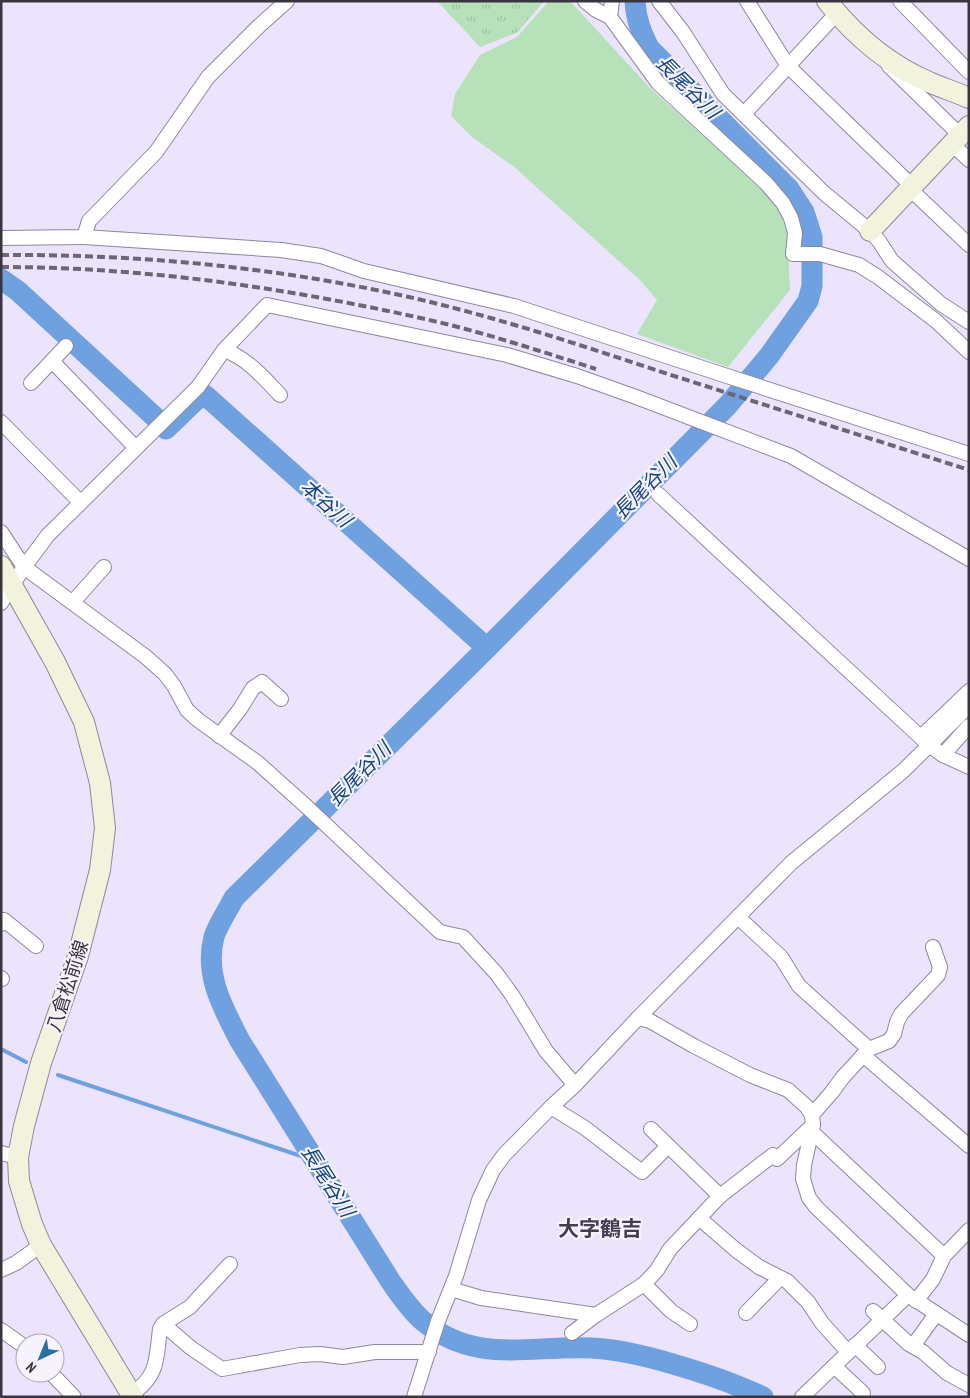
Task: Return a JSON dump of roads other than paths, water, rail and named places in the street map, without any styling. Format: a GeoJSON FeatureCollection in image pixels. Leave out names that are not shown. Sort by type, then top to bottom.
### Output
{"type":"FeatureCollection","features":[{"type":"Feature","properties":{"kind":"main road"},"geometry":{"type":"LineString","coordinates":[[832,7],[862,38],[903,68],[929,82],[969,98]]}},
{"type":"Feature","properties":{"kind":"main road"},"geometry":{"type":"LineString","coordinates":[[870,231],[960,135]]}},
{"type":"Feature","properties":{"kind":"main road","name":"八倉松前線"},"geometry":{"type":"LineString","coordinates":[[1,566],[4,597],[55,662],[84,722],[100,783],[105,828],[100,870],[78,956],[41,1063],[24,1126],[9,1155],[41,1245],[132,1395]]}},
{"type":"Feature","properties":{"kind":"street"},"geometry":{"type":"LineString","coordinates":[[84,237],[88,221],[156,152],[208,78],[259,26],[287,1]]}},
{"type":"Feature","properties":{"kind":"street"},"geometry":{"type":"LineString","coordinates":[[585,1],[596,10],[610,17],[658,83],[766,183],[783,203],[791,218],[794,233],[793,254],[820,254],[859,265],[936,321],[969,352]]}},
{"type":"Feature","properties":{"kind":"street"},"geometry":{"type":"LineString","coordinates":[[610,17],[612,1]]}},
{"type":"Feature","properties":{"kind":"street"},"geometry":{"type":"LineString","coordinates":[[659,1],[683,32],[723,94],[824,193],[870,231],[879,240],[892,262],[942,304],[969,322]]}},
{"type":"Feature","properties":{"kind":"street"},"geometry":{"type":"LineString","coordinates":[[747,1],[788,66],[969,245]]}},
{"type":"Feature","properties":{"kind":"street"},"geometry":{"type":"LineString","coordinates":[[900,1],[969,72]]}},
{"type":"Feature","properties":{"kind":"street"},"geometry":{"type":"LineString","coordinates":[[744,114],[788,66],[832,7]]}},
{"type":"Feature","properties":{"kind":"street"},"geometry":{"type":"LineString","coordinates":[[862,38],[960,135],[969,160]]}},
{"type":"Feature","properties":{"kind":"street"},"geometry":{"type":"LineString","coordinates":[[1,238],[84,237],[281,250],[321,256],[364,271],[514,306],[969,454]]}},
{"type":"Feature","properties":{"kind":"street"},"geometry":{"type":"LineString","coordinates":[[4,597],[48,535],[198,386],[224,350],[267,305],[507,355],[577,376],[791,456],[969,559]]}},
{"type":"Feature","properties":{"kind":"street"},"geometry":{"type":"LineString","coordinates":[[32,383],[66,346]]}},
{"type":"Feature","properties":{"kind":"street"},"geometry":{"type":"LineString","coordinates":[[224,350],[233,353],[243,360],[280,395]]}},
{"type":"Feature","properties":{"kind":"street"},"geometry":{"type":"LineString","coordinates":[[52,361],[136,448]]}},
{"type":"Feature","properties":{"kind":"street"},"geometry":{"type":"LineString","coordinates":[[1,422],[80,502]]}},
{"type":"Feature","properties":{"kind":"street"},"geometry":{"type":"LineString","coordinates":[[658,494],[925,741],[943,755],[969,768]]}},
{"type":"Feature","properties":{"kind":"street"},"geometry":{"type":"LineString","coordinates":[[1,532],[24,567],[146,657],[165,674],[187,710],[219,736],[258,763],[322,820],[440,932],[462,937],[505,985],[546,1051],[575,1085]]}},
{"type":"Feature","properties":{"kind":"street"},"geometry":{"type":"LineString","coordinates":[[73,602],[104,567]]}},
{"type":"Feature","properties":{"kind":"street"},"geometry":{"type":"LineString","coordinates":[[219,736],[240,709],[253,688],[262,682],[281,699]]}},
{"type":"Feature","properties":{"kind":"street"},"geometry":{"type":"LineString","coordinates":[[414,1397],[479,1200],[493,1170],[504,1155],[575,1085],[638,1018],[791,863],[903,771],[925,741],[969,691]]}},
{"type":"Feature","properties":{"kind":"street"},"geometry":{"type":"LineString","coordinates":[[925,741],[969,706]]}},
{"type":"Feature","properties":{"kind":"street"},"geometry":{"type":"LineString","coordinates":[[943,755],[969,726]]}},
{"type":"Feature","properties":{"kind":"street"},"geometry":{"type":"LineString","coordinates":[[738,917],[781,957],[799,986],[866,1052],[969,1146]]}},
{"type":"Feature","properties":{"kind":"street"},"geometry":{"type":"LineString","coordinates":[[1,924],[4,920],[36,946]]}},
{"type":"Feature","properties":{"kind":"street"},"geometry":{"type":"LineString","coordinates":[[572,1334],[596,1315],[644,1284],[657,1270],[670,1249],[720,1196],[773,1155],[778,1159],[812,1124],[843,1076],[866,1052],[889,1041],[894,1034],[901,1014],[938,975],[940,967],[933,947]]}},
{"type":"Feature","properties":{"kind":"street"},"geometry":{"type":"LineString","coordinates":[[638,1018],[650,1021],[742,1071],[788,1090],[807,1107],[812,1124],[803,1173],[805,1188],[809,1198],[816,1207],[912,1298],[969,1335]]}},
{"type":"Feature","properties":{"kind":"street"},"geometry":{"type":"LineString","coordinates":[[551,1107],[585,1128],[642,1172],[668,1146]]}},
{"type":"Feature","properties":{"kind":"street"},"geometry":{"type":"LineString","coordinates":[[812,1124],[944,1256]]}},
{"type":"Feature","properties":{"kind":"street"},"geometry":{"type":"LineString","coordinates":[[651,1129],[720,1196]]}},
{"type":"Feature","properties":{"kind":"street"},"geometry":{"type":"LineString","coordinates":[[699,1218],[759,1267],[787,1281],[808,1302],[822,1323],[878,1367]]}},
{"type":"Feature","properties":{"kind":"street"},"geometry":{"type":"LineString","coordinates":[[802,1397],[852,1348],[878,1315],[912,1298],[933,1279],[944,1256],[969,1230]]}},
{"type":"Feature","properties":{"kind":"street"},"geometry":{"type":"LineString","coordinates":[[1,1270],[16,1263],[41,1245]]}},
{"type":"Feature","properties":{"kind":"street"},"geometry":{"type":"LineString","coordinates":[[132,1395],[142,1387],[154,1371],[160,1329],[163,1324],[190,1307],[230,1264]]}},
{"type":"Feature","properties":{"kind":"street"},"geometry":{"type":"LineString","coordinates":[[746,1313],[780,1278]]}},
{"type":"Feature","properties":{"kind":"street"},"geometry":{"type":"LineString","coordinates":[[644,1284],[671,1312],[690,1324]]}},
{"type":"Feature","properties":{"kind":"street"},"geometry":{"type":"LineString","coordinates":[[451,1289],[481,1298],[596,1315]]}},
{"type":"Feature","properties":{"kind":"street"},"geometry":{"type":"LineString","coordinates":[[913,1346],[936,1314]]}},
{"type":"Feature","properties":{"kind":"street"},"geometry":{"type":"LineString","coordinates":[[878,1315],[947,1373],[969,1385]]}},
{"type":"Feature","properties":{"kind":"street"},"geometry":{"type":"LineString","coordinates":[[163,1324],[190,1348],[222,1369],[300,1355],[320,1354],[343,1357],[430,1346]]}},
{"type":"Feature","properties":{"kind":"street"},"geometry":{"type":"LineString","coordinates":[[1,1330],[15,1340]]}},
{"type":"Feature","properties":{"kind":"street"},"geometry":{"type":"LineString","coordinates":[[834,1366],[863,1393]]}},
{"type":"Feature","properties":{"kind":"street"},"geometry":{"type":"LineString","coordinates":[[60,1383],[74,1397]]}},
{"type":"Feature","properties":{"kind":"waterway","name":"長尾谷川"},"geometry":{"type":"LineString","coordinates":[[635,1],[639,25],[649,48],[789,189],[804,212],[812,237],[812,286],[808,301],[769,356],[728,405],[487,648],[234,898],[214,937],[211,965],[217,991],[240,1041],[391,1282],[410,1308],[423,1321],[443,1335],[483,1348],[504,1350],[591,1348],[632,1353],[707,1375],[763,1397]]}},
{"type":"Feature","properties":{"kind":"waterway","name":"本谷川"},"geometry":{"type":"LineString","coordinates":[[1,279],[18,291],[158,420]]}},
{"type":"Feature","properties":{"kind":"waterway","name":"本谷川"},"geometry":{"type":"LineString","coordinates":[[164,427],[166,429],[196,400],[205,395],[487,648]]}},
{"type":"Feature","properties":{"kind":"waterway"},"geometry":{"type":"LineString","coordinates":[[1,1049],[26,1062]]}},
{"type":"Feature","properties":{"kind":"waterway"},"geometry":{"type":"LineString","coordinates":[[58,1075],[316,1161]]}},
{"type":"Feature","properties":{"kind":"railway"},"geometry":{"type":"LineString","coordinates":[[1,255],[104,257],[206,264],[308,278],[409,297],[540,332],[969,470]]}},
{"type":"Feature","properties":{"kind":"railway"},"geometry":{"type":"LineString","coordinates":[[1,267],[55,268],[162,275],[215,281],[321,298],[447,324],[596,369]]}},
{"type":"Feature","properties":{"kind":"district","name":"大字鶴吉"},"geometry":{"type":"Point","coordinates":[600,1228]}}]}
